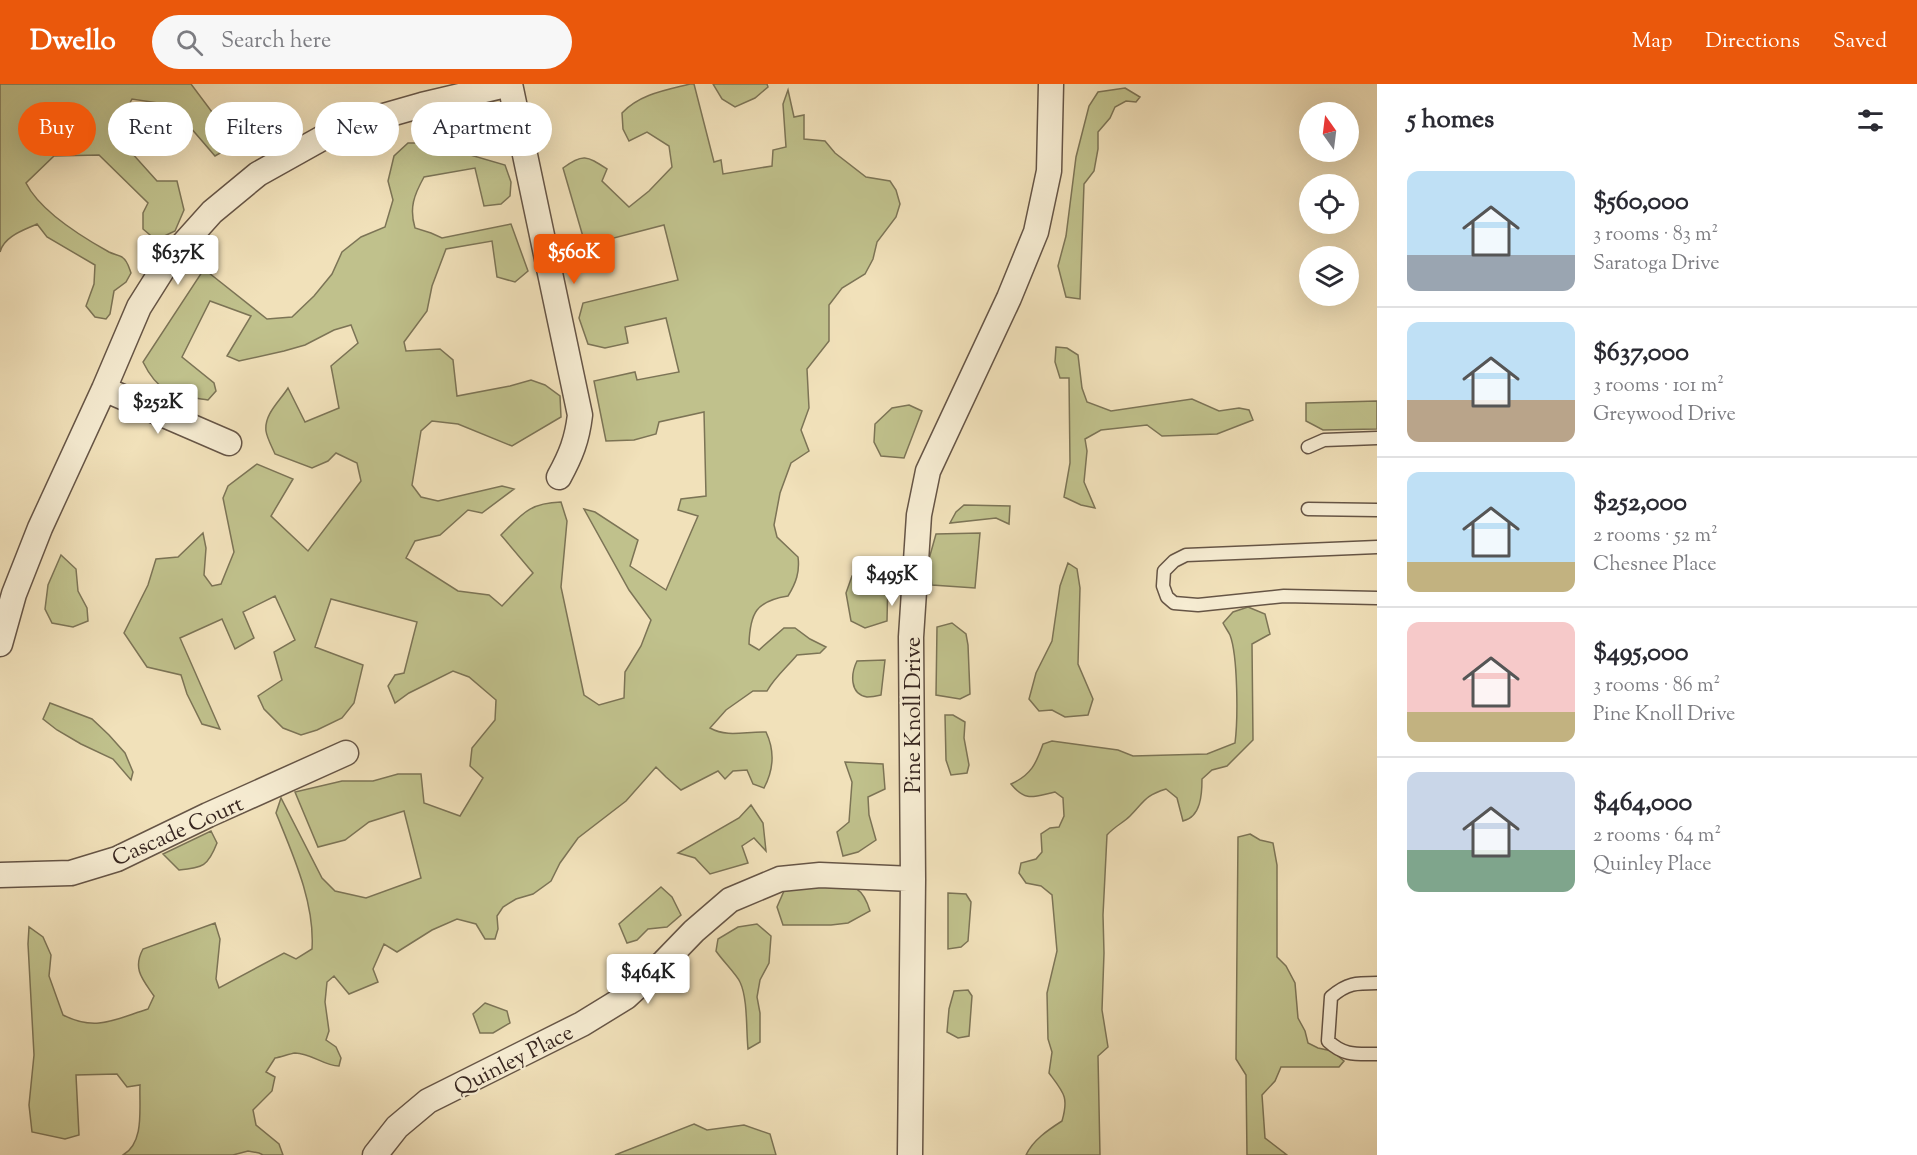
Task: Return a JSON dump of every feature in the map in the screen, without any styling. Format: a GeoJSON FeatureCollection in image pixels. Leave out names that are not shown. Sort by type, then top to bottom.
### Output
{"type":"FeatureCollection","features":[{"type":"Feature","properties":{"kind":"street"},"geometry":{"type":"LineString","coordinates":[[0,644],[14,594],[40,528],[139,308],[168,261],[212,212],[258,174],[326,135],[352,125],[510,84],[580,415],[573,452],[559,477]]}},
{"type":"Feature","properties":{"kind":"street","name":"Pine Knoll Drive"},"geometry":{"type":"LineString","coordinates":[[910,1155],[913,879],[911,637],[919,515],[928,471],[1009,298],[1036,232],[1049,171],[1051,84]]}},
{"type":"Feature","properties":{"kind":"street"},"geometry":{"type":"LineString","coordinates":[[104,389],[229,443]]}},
{"type":"Feature","properties":{"kind":"street","name":"Cascade Court"},"geometry":{"type":"LineString","coordinates":[[0,875],[71,873],[117,859],[207,815],[346,753]]}},
{"type":"Feature","properties":{"kind":"street","name":"Quinley Place"},"geometry":{"type":"LineString","coordinates":[[375,1155],[398,1127],[428,1101],[582,1024],[626,997],[694,931],[730,900],[780,879],[820,875],[913,879]]}},
{"type":"Feature","properties":{"kind":"lane"},"geometry":{"type":"LineString","coordinates":[[1308,447],[1324,440],[1377,438]]}},
{"type":"Feature","properties":{"kind":"lane"},"geometry":{"type":"LineString","coordinates":[[1308,509],[1377,510]]}},
{"type":"Feature","properties":{"kind":"lane"},"geometry":{"type":"LineString","coordinates":[[1377,547],[1186,555],[1174,561],[1164,571],[1163,586],[1167,597],[1174,603],[1198,605],[1284,596],[1377,598]]}},
{"type":"Feature","properties":{"kind":"lane"},"geometry":{"type":"LineString","coordinates":[[1377,982],[1354,983],[1342,988],[1331,997],[1328,1041],[1336,1049],[1351,1054],[1377,1054]]}},
{"type":"Feature","properties":{"kind":"green space"},"geometry":{"type":"Polygon","coordinates":[[[0,84],[191,84],[205,103],[205,144],[193,130],[193,102],[152,102],[132,99],[130,102],[108,102],[108,156],[134,156],[157,181],[177,181],[184,210],[175,231],[156,240],[143,229],[143,213],[148,203],[99,155],[96,155],[96,102],[18,102],[18,156],[54,156],[26,183],[32,193],[51,213],[75,231],[98,246],[122,257],[127,263],[131,273],[126,282],[114,291],[110,314],[106,319],[95,317],[86,306],[94,284],[95,265],[47,237],[37,224],[10,238],[2,246],[0,252],[0,84]]]}},
{"type":"Feature","properties":{"kind":"green space"},"geometry":{"type":"Polygon","coordinates":[[[694,84],[714,162],[721,160],[723,174],[772,166],[773,150],[786,147],[783,104],[788,90],[794,117],[804,115],[804,139],[825,141],[835,153],[866,177],[890,181],[896,190],[900,204],[896,217],[877,242],[873,259],[865,274],[842,288],[829,305],[829,341],[807,369],[809,408],[801,430],[809,451],[791,463],[780,493],[774,525],[777,537],[798,557],[797,577],[788,596],[762,605],[757,610],[751,624],[749,644],[759,650],[784,628],[795,628],[826,647],[820,653],[797,655],[767,691],[753,691],[726,710],[710,728],[724,733],[766,732],[771,746],[772,761],[764,788],[753,784],[747,770],[733,771],[725,779],[718,771],[681,790],[656,767],[626,801],[578,838],[560,863],[551,881],[533,894],[516,899],[503,907],[497,916],[498,929],[495,939],[485,939],[476,924],[457,919],[432,930],[397,952],[384,944],[373,969],[378,982],[349,994],[334,976],[327,982],[325,1002],[329,1031],[326,1040],[336,1047],[341,1058],[339,1066],[295,1053],[275,1058],[266,1072],[275,1077],[272,1091],[253,1110],[256,1125],[279,1144],[283,1155],[263,1155],[248,1151],[233,1155],[123,1155],[135,1142],[138,1133],[140,1085],[127,1087],[117,1074],[76,1075],[79,1135],[65,1139],[32,1132],[29,1105],[34,1055],[29,927],[43,937],[51,955],[49,976],[63,1015],[86,1023],[116,1020],[148,1009],[154,996],[140,974],[139,963],[143,949],[215,923],[220,939],[216,979],[219,988],[284,953],[296,959],[312,949],[312,932],[302,879],[276,813],[281,798],[322,878],[335,891],[366,898],[421,878],[404,811],[369,822],[345,840],[318,847],[295,792],[342,781],[373,781],[398,774],[421,774],[424,803],[460,816],[483,778],[470,766],[472,748],[495,720],[496,700],[469,677],[453,671],[409,693],[395,703],[388,686],[395,675],[404,673],[417,622],[331,599],[315,647],[363,665],[354,703],[342,718],[317,730],[301,735],[283,728],[264,709],[258,696],[282,680],[274,652],[295,640],[275,596],[243,612],[254,638],[235,649],[222,619],[180,638],[220,729],[202,724],[187,694],[181,675],[147,667],[124,633],[148,585],[156,559],[178,557],[203,533],[206,548],[204,575],[212,586],[221,584],[234,552],[223,498],[228,486],[257,464],[293,479],[271,516],[308,551],[361,481],[357,463],[336,453],[328,461],[312,468],[275,454],[267,437],[267,419],[288,388],[305,422],[339,408],[331,366],[358,343],[351,325],[334,330],[305,345],[239,361],[227,356],[251,316],[210,301],[182,357],[214,383],[216,391],[208,400],[186,397],[162,387],[155,381],[143,362],[204,269],[267,319],[292,317],[314,296],[332,274],[342,252],[361,237],[385,227],[393,200],[388,181],[394,156],[399,156],[399,151],[408,143],[411,143],[411,156],[474,156],[505,165],[511,182],[510,196],[501,204],[484,206],[475,168],[424,177],[414,202],[413,221],[415,228],[442,238],[511,224],[528,271],[515,282],[497,277],[492,241],[446,249],[432,286],[427,311],[404,342],[406,351],[440,349],[453,360],[457,396],[531,380],[545,385],[560,396],[561,417],[512,446],[458,424],[432,421],[421,431],[412,485],[421,497],[438,501],[502,486],[514,489],[482,513],[468,510],[440,535],[415,541],[406,558],[458,591],[489,595],[502,606],[533,573],[501,535],[533,507],[561,502],[567,521],[561,587],[584,695],[599,705],[624,698],[625,672],[641,646],[651,620],[629,590],[584,509],[595,512],[638,540],[630,566],[666,590],[698,516],[678,510],[681,499],[706,496],[704,412],[659,422],[656,434],[634,440],[606,441],[594,381],[635,372],[637,380],[679,372],[666,318],[625,327],[628,343],[605,348],[588,344],[579,318],[583,303],[678,280],[664,225],[602,241],[598,258],[586,247],[563,168],[580,158],[585,158],[607,169],[602,181],[629,207],[649,191],[672,167],[669,146],[647,132],[629,141],[623,129],[622,113],[637,101],[663,91],[694,84]]]}},
{"type":"Feature","properties":{"kind":"green space"},"geometry":{"type":"Polygon","coordinates":[[[713,84],[767,84],[768,87],[755,98],[735,107],[722,99],[713,84]]]}},
{"type":"Feature","properties":{"kind":"green space"},"geometry":{"type":"Polygon","coordinates":[[[1125,88],[1140,97],[1136,102],[1126,101],[1115,107],[1110,118],[1098,132],[1094,171],[1084,184],[1080,299],[1066,297],[1058,266],[1066,236],[1076,157],[1089,106],[1098,92],[1125,88]]]}},
{"type":"Feature","properties":{"kind":"green space"},"geometry":{"type":"Polygon","coordinates":[[[1056,347],[1067,348],[1078,355],[1082,388],[1087,402],[1111,411],[1192,399],[1219,411],[1239,408],[1249,410],[1253,420],[1217,434],[1162,436],[1147,425],[1101,430],[1085,439],[1087,451],[1084,482],[1095,508],[1081,505],[1064,497],[1070,463],[1069,378],[1060,378],[1055,362],[1056,347]]]}},
{"type":"Feature","properties":{"kind":"green space"},"geometry":{"type":"Polygon","coordinates":[[[1377,401],[1377,429],[1323,430],[1306,421],[1306,403],[1377,401]]]}},
{"type":"Feature","properties":{"kind":"green space"},"geometry":{"type":"Polygon","coordinates":[[[909,405],[922,411],[904,458],[881,456],[874,442],[875,424],[892,408],[909,405]]]}},
{"type":"Feature","properties":{"kind":"green space"},"geometry":{"type":"Polygon","coordinates":[[[964,505],[1010,506],[1009,524],[996,518],[950,523],[956,512],[964,505]]]}},
{"type":"Feature","properties":{"kind":"green space"},"geometry":{"type":"Polygon","coordinates":[[[980,533],[975,588],[932,585],[929,559],[936,534],[980,533]]]}},
{"type":"Feature","properties":{"kind":"green space"},"geometry":{"type":"Polygon","coordinates":[[[61,555],[76,569],[78,591],[87,608],[88,621],[73,627],[52,623],[45,609],[48,585],[61,555]]]}},
{"type":"Feature","properties":{"kind":"green space"},"geometry":{"type":"Polygon","coordinates":[[[1068,563],[1077,569],[1080,588],[1078,664],[1093,699],[1088,715],[1065,717],[1052,710],[1039,711],[1029,699],[1036,673],[1052,641],[1060,586],[1068,563]]]}},
{"type":"Feature","properties":{"kind":"green space"},"geometry":{"type":"Polygon","coordinates":[[[852,576],[888,576],[887,621],[865,628],[851,621],[846,593],[852,576]]]}},
{"type":"Feature","properties":{"kind":"green space"},"geometry":{"type":"Polygon","coordinates":[[[1248,607],[1265,614],[1270,634],[1252,644],[1253,740],[1227,766],[1212,770],[1202,779],[1199,804],[1194,815],[1189,819],[1183,821],[1177,798],[1166,789],[1149,797],[1107,835],[1102,1010],[1108,1047],[1098,1056],[1100,1155],[1026,1155],[1037,1140],[1062,1121],[1065,1101],[1062,1091],[1049,1073],[1052,1052],[1048,1039],[1047,993],[1057,951],[1052,895],[1041,886],[1026,883],[1019,873],[1021,863],[1036,859],[1042,852],[1041,834],[1050,828],[1059,827],[1064,816],[1063,798],[1055,792],[1031,797],[1021,794],[1011,784],[1028,773],[1043,744],[1052,741],[1118,750],[1133,756],[1207,754],[1235,743],[1237,704],[1235,658],[1230,635],[1223,623],[1233,612],[1248,607]]]}},
{"type":"Feature","properties":{"kind":"green space"},"geometry":{"type":"Polygon","coordinates":[[[952,623],[966,634],[968,645],[970,694],[960,699],[936,695],[937,627],[952,623]]]}},
{"type":"Feature","properties":{"kind":"green space"},"geometry":{"type":"Polygon","coordinates":[[[885,660],[881,695],[867,697],[857,692],[853,677],[857,661],[885,660]]]}},
{"type":"Feature","properties":{"kind":"green space"},"geometry":{"type":"Polygon","coordinates":[[[50,703],[92,719],[109,735],[125,753],[133,772],[131,780],[113,759],[81,744],[43,719],[50,703]]]}},
{"type":"Feature","properties":{"kind":"green space"},"geometry":{"type":"Polygon","coordinates":[[[945,715],[953,715],[965,722],[964,738],[969,765],[967,773],[951,775],[946,760],[945,715]]]}},
{"type":"Feature","properties":{"kind":"green space"},"geometry":{"type":"Polygon","coordinates":[[[845,762],[883,764],[885,789],[868,797],[869,815],[876,840],[858,852],[843,856],[837,832],[849,822],[852,782],[845,762]]]}},
{"type":"Feature","properties":{"kind":"green space"},"geometry":{"type":"Polygon","coordinates":[[[751,805],[763,823],[766,851],[754,838],[742,846],[748,863],[710,874],[695,858],[678,853],[739,818],[751,805]]]}},
{"type":"Feature","properties":{"kind":"green space"},"geometry":{"type":"Polygon","coordinates":[[[211,831],[217,843],[211,857],[199,867],[179,870],[163,854],[211,831]]]}},
{"type":"Feature","properties":{"kind":"green space"},"geometry":{"type":"Polygon","coordinates":[[[1250,834],[1260,840],[1273,843],[1277,865],[1277,957],[1286,966],[1295,983],[1298,1018],[1308,1043],[1332,1051],[1344,1061],[1339,1067],[1281,1067],[1275,1081],[1262,1095],[1265,1138],[1287,1155],[1247,1155],[1246,1075],[1236,1059],[1238,837],[1250,834]]]}},
{"type":"Feature","properties":{"kind":"green space"},"geometry":{"type":"Polygon","coordinates":[[[825,886],[854,888],[863,895],[870,911],[848,923],[783,925],[777,907],[784,891],[825,886]]]}},
{"type":"Feature","properties":{"kind":"green space"},"geometry":{"type":"Polygon","coordinates":[[[661,887],[672,897],[681,915],[667,927],[648,929],[637,940],[627,943],[619,924],[661,887]]]}},
{"type":"Feature","properties":{"kind":"green space"},"geometry":{"type":"Polygon","coordinates":[[[948,893],[966,894],[971,902],[968,941],[961,947],[948,949],[948,893]]]}},
{"type":"Feature","properties":{"kind":"green space"},"geometry":{"type":"Polygon","coordinates":[[[757,924],[771,936],[769,963],[760,980],[757,997],[760,1013],[760,1042],[748,1049],[743,989],[716,951],[718,939],[738,927],[757,924]]]}},
{"type":"Feature","properties":{"kind":"green space"},"geometry":{"type":"Polygon","coordinates":[[[968,990],[972,996],[969,1036],[958,1038],[947,1032],[949,1009],[954,991],[968,990]]]}},
{"type":"Feature","properties":{"kind":"green space"},"geometry":{"type":"Polygon","coordinates":[[[485,1003],[507,1011],[510,1023],[493,1033],[480,1033],[473,1014],[485,1003]]]}},
{"type":"Feature","properties":{"kind":"green space"},"geometry":{"type":"Polygon","coordinates":[[[694,1124],[707,1130],[744,1125],[770,1134],[776,1155],[615,1155],[694,1124]]]}}]}
